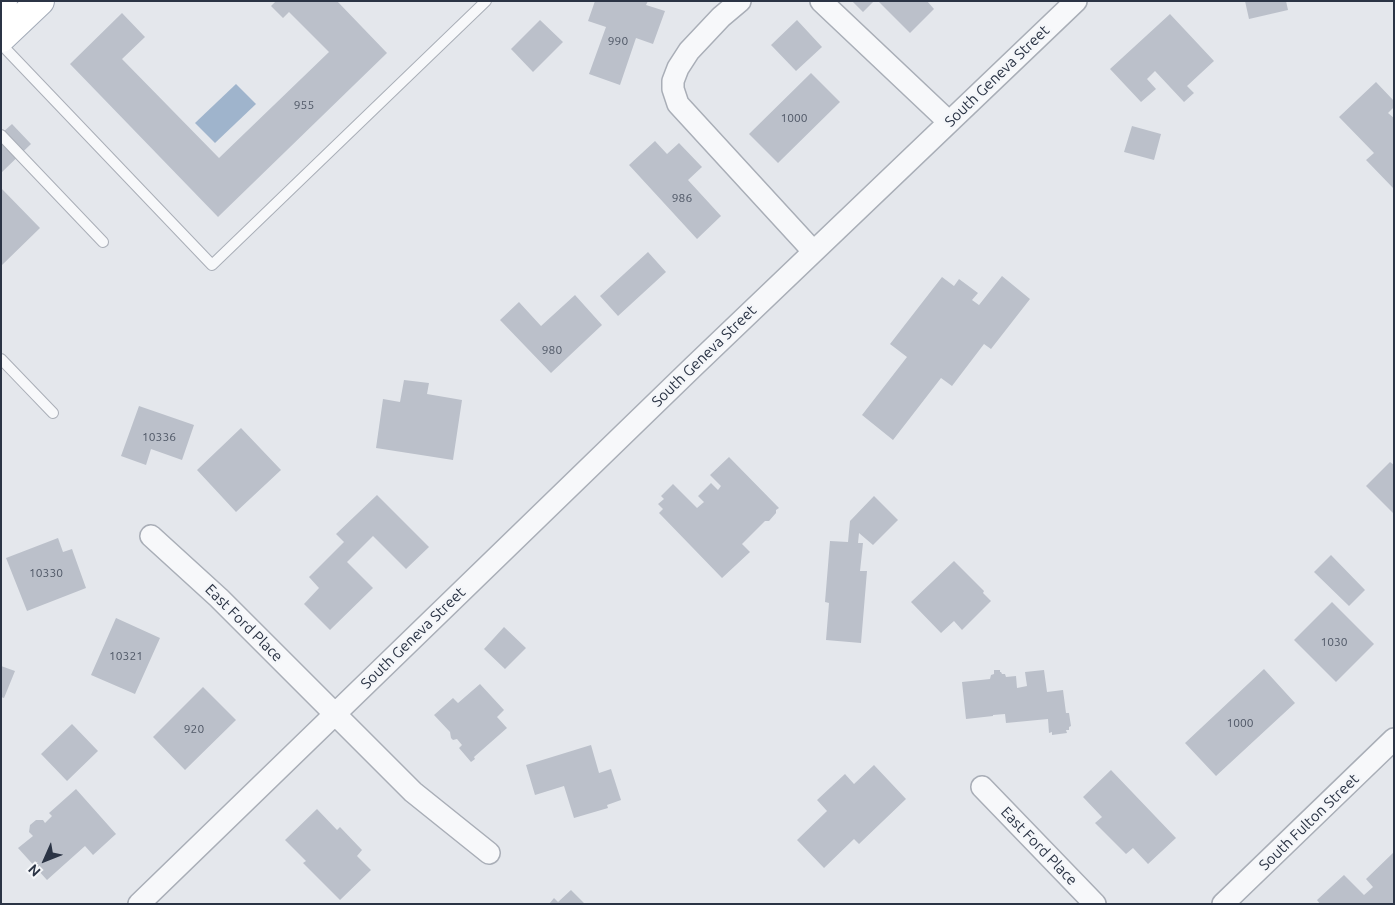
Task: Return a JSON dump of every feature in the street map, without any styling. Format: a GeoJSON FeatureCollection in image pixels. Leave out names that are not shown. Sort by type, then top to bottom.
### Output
{"type":"FeatureCollection","features":[{"type":"Feature","properties":{"kind":"main road"},"geometry":{"type":"LineString","coordinates":[[1,15],[3,1]]}},
{"type":"Feature","properties":{"kind":"main road"},"geometry":{"type":"LineString","coordinates":[[1,38],[40,1]]}},
{"type":"Feature","properties":{"kind":"street"},"geometry":{"type":"LineString","coordinates":[[740,1],[721,17],[689,51],[673,81],[673,89],[678,104],[814,251]]}},
{"type":"Feature","properties":{"kind":"street"},"geometry":{"type":"LineString","coordinates":[[821,1],[949,122]]}},
{"type":"Feature","properties":{"kind":"street","name":"South Geneva Street"},"geometry":{"type":"LineString","coordinates":[[139,904],[814,251],[1076,1]]}},
{"type":"Feature","properties":{"kind":"street","name":"East Ford Place"},"geometry":{"type":"LineString","coordinates":[[151,536],[219,598],[334,714]]}},
{"type":"Feature","properties":{"kind":"street"},"geometry":{"type":"LineString","coordinates":[[334,714],[413,792],[489,853]]}},
{"type":"Feature","properties":{"kind":"street","name":"South Fulton Street"},"geometry":{"type":"LineString","coordinates":[[1224,904],[1394,739]]}},
{"type":"Feature","properties":{"kind":"street","name":"East Ford Place"},"geometry":{"type":"LineString","coordinates":[[982,788],[1095,904]]}},
{"type":"Feature","properties":{"kind":"lane"},"geometry":{"type":"LineString","coordinates":[[1,44],[212,265],[482,3]]}},
{"type":"Feature","properties":{"kind":"lane"},"geometry":{"type":"LineString","coordinates":[[1,135],[103,242]]}},
{"type":"Feature","properties":{"kind":"lane"},"geometry":{"type":"LineString","coordinates":[[1,359],[53,413]]}},
{"type":"Feature","properties":{"kind":"water"},"geometry":{"type":"Polygon","coordinates":[[[236,84],[256,104],[215,143],[195,123],[236,84]]]}},
{"type":"Feature","properties":{"kind":"building"},"geometry":{"type":"Polygon","coordinates":[[[276,1],[337,1],[387,53],[218,217],[70,64],[122,13],[145,37],[122,59],[219,158],[329,52],[289,12],[283,18],[271,6],[276,1]]]}},
{"type":"Feature","properties":{"kind":"building"},"geometry":{"type":"Polygon","coordinates":[[[595,1],[648,1],[646,5],[665,11],[653,44],[636,38],[620,85],[589,74],[606,27],[588,21],[595,1]]]}},
{"type":"Feature","properties":{"kind":"building"},"geometry":{"type":"Polygon","coordinates":[[[852,1],[874,1],[863,12],[852,1]]]}},
{"type":"Feature","properties":{"kind":"building"},"geometry":{"type":"Polygon","coordinates":[[[878,1],[927,1],[934,9],[910,33],[878,1]]]}},
{"type":"Feature","properties":{"kind":"building"},"geometry":{"type":"Polygon","coordinates":[[[1245,1],[1286,1],[1288,10],[1249,19],[1245,1]]]}},
{"type":"Feature","properties":{"kind":"building"},"geometry":{"type":"Polygon","coordinates":[[[1170,14],[1214,61],[1187,86],[1194,93],[1184,102],[1155,71],[1147,79],[1156,89],[1141,102],[1110,69],[1170,14]]]}},
{"type":"Feature","properties":{"kind":"building"},"geometry":{"type":"Polygon","coordinates":[[[540,20],[563,42],[533,72],[511,49],[540,20]]]}},
{"type":"Feature","properties":{"kind":"building"},"geometry":{"type":"Polygon","coordinates":[[[797,20],[822,47],[796,71],[771,45],[797,20]]]}},
{"type":"Feature","properties":{"kind":"building"},"geometry":{"type":"Polygon","coordinates":[[[811,73],[840,102],[778,163],[749,134],[811,73]]]}},
{"type":"Feature","properties":{"kind":"building"},"geometry":{"type":"Polygon","coordinates":[[[1376,82],[1394,101],[1394,107],[1388,113],[1394,118],[1394,189],[1366,160],[1374,153],[1339,117],[1376,82]]]}},
{"type":"Feature","properties":{"kind":"building"},"geometry":{"type":"Polygon","coordinates":[[[12,124],[31,144],[1,173],[1,134],[12,124]]]}},
{"type":"Feature","properties":{"kind":"building"},"geometry":{"type":"Polygon","coordinates":[[[1132,126],[1161,134],[1154,160],[1124,152],[1132,126]]]}},
{"type":"Feature","properties":{"kind":"building"},"geometry":{"type":"Polygon","coordinates":[[[655,141],[667,154],[679,143],[702,167],[688,180],[721,216],[697,239],[629,165],[655,141]]]}},
{"type":"Feature","properties":{"kind":"building"},"geometry":{"type":"Polygon","coordinates":[[[1,188],[40,228],[1,266],[1,188]]]}},
{"type":"Feature","properties":{"kind":"building"},"geometry":{"type":"Polygon","coordinates":[[[648,252],[666,272],[618,316],[600,296],[648,252]]]}},
{"type":"Feature","properties":{"kind":"building"},"geometry":{"type":"Polygon","coordinates":[[[1002,276],[1030,299],[991,349],[984,344],[952,386],[941,378],[893,440],[862,415],[907,357],[890,344],[942,277],[954,286],[959,279],[978,293],[972,300],[979,305],[1002,276]]]}},
{"type":"Feature","properties":{"kind":"building"},"geometry":{"type":"Polygon","coordinates":[[[575,295],[602,325],[551,373],[500,320],[519,302],[541,326],[575,295]]]}},
{"type":"Feature","properties":{"kind":"building"},"geometry":{"type":"Polygon","coordinates":[[[404,380],[429,383],[427,394],[462,400],[453,460],[376,448],[383,399],[400,402],[404,380]]]}},
{"type":"Feature","properties":{"kind":"building"},"geometry":{"type":"Polygon","coordinates":[[[139,406],[194,425],[182,460],[151,449],[146,465],[121,456],[139,406]]]}},
{"type":"Feature","properties":{"kind":"building"},"geometry":{"type":"Polygon","coordinates":[[[241,428],[281,470],[236,512],[197,470],[241,428]]]}},
{"type":"Feature","properties":{"kind":"building"},"geometry":{"type":"Polygon","coordinates":[[[729,457],[779,508],[769,521],[765,521],[742,544],[750,552],[722,578],[659,513],[663,509],[658,504],[664,499],[661,496],[673,484],[697,508],[704,502],[698,496],[711,483],[718,490],[721,486],[710,475],[729,457]]]}},
{"type":"Feature","properties":{"kind":"building"},"geometry":{"type":"Polygon","coordinates":[[[1390,462],[1394,465],[1394,514],[1366,486],[1390,462]]]}},
{"type":"Feature","properties":{"kind":"building"},"geometry":{"type":"Polygon","coordinates":[[[377,495],[429,547],[406,569],[373,536],[347,562],[373,588],[330,630],[304,604],[319,588],[309,577],[344,542],[336,534],[377,495]]]}},
{"type":"Feature","properties":{"kind":"building"},"geometry":{"type":"Polygon","coordinates":[[[874,496],[898,520],[873,545],[859,533],[858,543],[863,543],[860,571],[867,571],[861,643],[826,640],[829,603],[825,602],[830,541],[848,542],[850,521],[874,496]]]}},
{"type":"Feature","properties":{"kind":"building"},"geometry":{"type":"Polygon","coordinates":[[[58,538],[63,552],[72,549],[86,588],[27,611],[6,558],[58,538]]]}},
{"type":"Feature","properties":{"kind":"building"},"geometry":{"type":"Polygon","coordinates":[[[1331,555],[1365,590],[1349,606],[1314,572],[1331,555]]]}},
{"type":"Feature","properties":{"kind":"building"},"geometry":{"type":"Polygon","coordinates":[[[954,561],[984,591],[983,593],[991,601],[962,630],[954,621],[941,633],[911,602],[954,561]]]}},
{"type":"Feature","properties":{"kind":"building"},"geometry":{"type":"Polygon","coordinates":[[[1332,602],[1374,644],[1336,682],[1294,640],[1332,602]]]}},
{"type":"Feature","properties":{"kind":"building"},"geometry":{"type":"Polygon","coordinates":[[[116,618],[160,638],[135,694],[91,675],[116,618]]]}},
{"type":"Feature","properties":{"kind":"building"},"geometry":{"type":"Polygon","coordinates":[[[504,627],[526,648],[505,669],[484,649],[504,627]]]}},
{"type":"Feature","properties":{"kind":"building"},"geometry":{"type":"Polygon","coordinates":[[[1,666],[15,671],[4,698],[1,697],[1,666]]]}},
{"type":"Feature","properties":{"kind":"building"},"geometry":{"type":"Polygon","coordinates":[[[1264,669],[1295,703],[1216,776],[1185,743],[1264,669]]]}},
{"type":"Feature","properties":{"kind":"building"},"geometry":{"type":"Polygon","coordinates":[[[994,670],[1000,670],[1006,677],[1016,676],[1017,688],[1027,686],[1025,672],[1044,670],[1047,692],[1063,690],[1066,713],[1069,713],[1071,726],[1069,730],[1066,730],[1067,733],[1052,735],[1052,732],[1049,733],[1048,719],[1006,723],[1005,714],[966,719],[962,682],[990,679],[991,675],[994,674],[994,670]]]}},
{"type":"Feature","properties":{"kind":"building"},"geometry":{"type":"Polygon","coordinates":[[[480,684],[504,710],[497,717],[507,728],[474,757],[475,759],[471,762],[459,748],[462,745],[457,739],[453,740],[451,738],[450,732],[434,715],[453,698],[458,703],[480,684]]]}},
{"type":"Feature","properties":{"kind":"building"},"geometry":{"type":"Polygon","coordinates":[[[203,687],[236,720],[185,770],[153,737],[203,687]]]}},
{"type":"Feature","properties":{"kind":"building"},"geometry":{"type":"Polygon","coordinates":[[[72,724],[98,751],[67,781],[41,754],[72,724]]]}},
{"type":"Feature","properties":{"kind":"building"},"geometry":{"type":"Polygon","coordinates":[[[591,745],[599,773],[611,769],[621,800],[607,805],[608,808],[574,818],[564,786],[535,795],[526,765],[591,745]]]}},
{"type":"Feature","properties":{"kind":"building"},"geometry":{"type":"Polygon","coordinates":[[[874,765],[906,799],[859,844],[854,839],[824,868],[797,840],[827,811],[817,800],[845,774],[854,784],[874,765]]]}},
{"type":"Feature","properties":{"kind":"building"},"geometry":{"type":"Polygon","coordinates":[[[1111,770],[1176,838],[1148,864],[1133,848],[1126,854],[1095,823],[1102,817],[1083,797],[1111,770]]]}},
{"type":"Feature","properties":{"kind":"building"},"geometry":{"type":"Polygon","coordinates":[[[76,789],[116,834],[93,855],[85,846],[47,880],[18,848],[33,836],[29,832],[30,825],[36,820],[43,820],[45,823],[52,816],[49,813],[76,789]]]}},
{"type":"Feature","properties":{"kind":"building"},"geometry":{"type":"Polygon","coordinates":[[[317,809],[337,830],[340,827],[362,850],[357,856],[371,870],[340,900],[303,863],[306,861],[285,840],[317,809]]]}},
{"type":"Feature","properties":{"kind":"building"},"geometry":{"type":"Polygon","coordinates":[[[1394,852],[1394,904],[1320,904],[1317,900],[1344,875],[1364,895],[1373,887],[1366,879],[1394,852]]]}},
{"type":"Feature","properties":{"kind":"building"},"geometry":{"type":"Polygon","coordinates":[[[571,890],[585,904],[549,904],[554,898],[558,902],[571,890]]]}}]}
